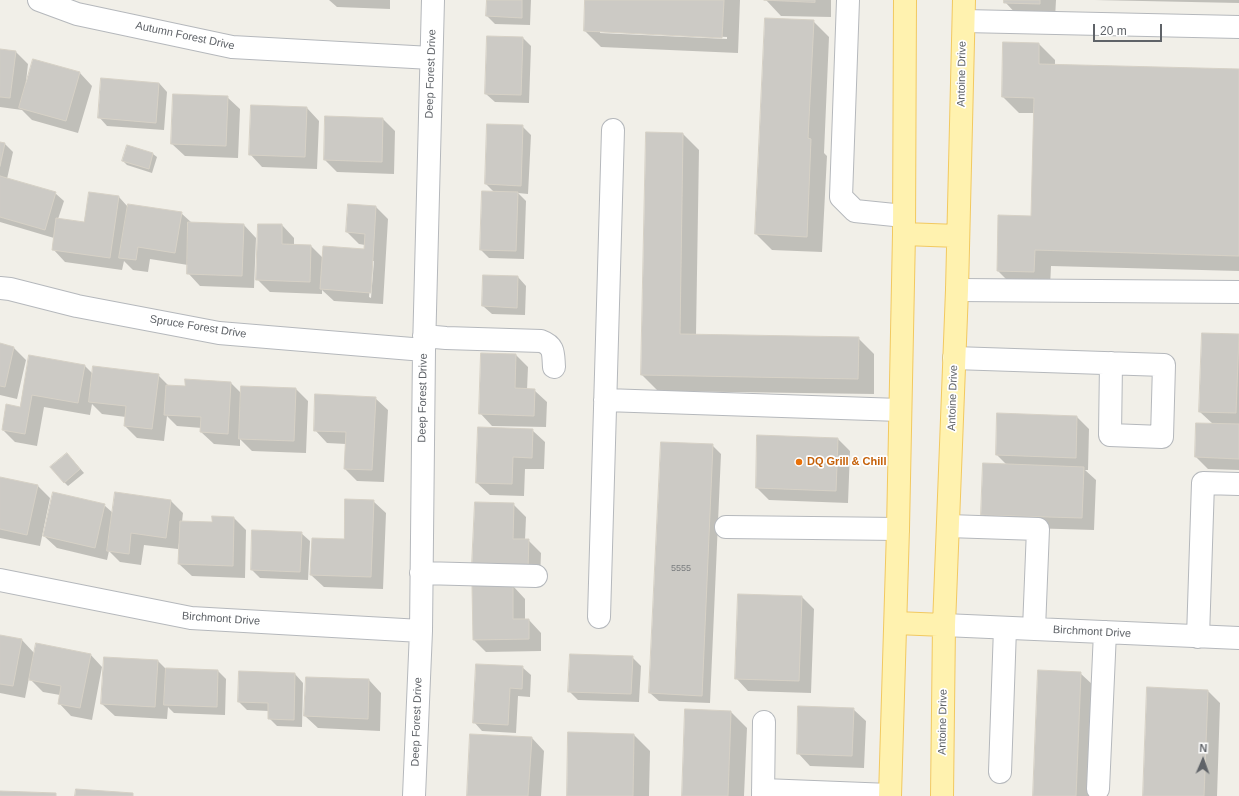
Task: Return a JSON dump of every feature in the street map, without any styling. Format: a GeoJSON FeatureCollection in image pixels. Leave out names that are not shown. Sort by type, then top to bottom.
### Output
{"type":"FeatureCollection","features":[{"type":"Feature","properties":{"kind":"main road"},"geometry":{"type":"LineString","coordinates":[[890,795],[896,623],[904,225],[905,0]]}},
{"type":"Feature","properties":{"kind":"main road","name":"Antoine Drive"},"geometry":{"type":"LineString","coordinates":[[942,796],[944,625],[957,290],[964,11]]}},
{"type":"Feature","properties":{"kind":"main road"},"geometry":{"type":"LineString","coordinates":[[904,225],[958,236]]}},
{"type":"Feature","properties":{"kind":"main road"},"geometry":{"type":"LineString","coordinates":[[896,623],[944,625]]}},
{"type":"Feature","properties":{"kind":"street","name":"Autumn Forest Drive"},"geometry":{"type":"LineString","coordinates":[[39,0],[77,14],[232,47],[431,58]]}},
{"type":"Feature","properties":{"kind":"street","name":"Deep Forest Drive"},"geometry":{"type":"LineString","coordinates":[[414,796],[421,631],[424,343],[433,0]]}},
{"type":"Feature","properties":{"kind":"street"},"geometry":{"type":"LineString","coordinates":[[848,0],[841,197],[855,211],[904,225]]}},
{"type":"Feature","properties":{"kind":"street"},"geometry":{"type":"LineString","coordinates":[[964,11],[1239,27]]}},
{"type":"Feature","properties":{"kind":"street"},"geometry":{"type":"LineString","coordinates":[[600,617],[613,130]]}},
{"type":"Feature","properties":{"kind":"street","name":"Spruce Forest Drive"},"geometry":{"type":"LineString","coordinates":[[0,288],[10,289],[77,306],[219,333],[424,343],[446,338],[542,341],[548,343],[552,350],[554,367]]}},
{"type":"Feature","properties":{"kind":"street"},"geometry":{"type":"LineString","coordinates":[[957,290],[1239,292]]}},
{"type":"Feature","properties":{"kind":"street"},"geometry":{"type":"LineString","coordinates":[[954,358],[1111,364]]}},
{"type":"Feature","properties":{"kind":"street"},"geometry":{"type":"LineString","coordinates":[[605,400],[900,410]]}},
{"type":"Feature","properties":{"kind":"street"},"geometry":{"type":"LineString","coordinates":[[1198,637],[1203,482],[1239,484]]}},
{"type":"Feature","properties":{"kind":"street"},"geometry":{"type":"LineString","coordinates":[[948,526],[1038,529],[1034,629]]}},
{"type":"Feature","properties":{"kind":"street"},"geometry":{"type":"LineString","coordinates":[[726,527],[898,529]]}},
{"type":"Feature","properties":{"kind":"street"},"geometry":{"type":"LineString","coordinates":[[421,573],[536,576]]}},
{"type":"Feature","properties":{"kind":"street","name":"Birchmont Drive"},"geometry":{"type":"LineString","coordinates":[[0,580],[190,618],[421,631]]}},
{"type":"Feature","properties":{"kind":"street","name":"Birchmont Drive"},"geometry":{"type":"LineString","coordinates":[[944,625],[1239,638]]}},
{"type":"Feature","properties":{"kind":"street"},"geometry":{"type":"LineString","coordinates":[[1000,772],[1005,628]]}},
{"type":"Feature","properties":{"kind":"street"},"geometry":{"type":"LineString","coordinates":[[1098,789],[1105,632]]}},
{"type":"Feature","properties":{"kind":"street"},"geometry":{"type":"LineString","coordinates":[[764,722],[763,793],[890,795]]}},
{"type":"Feature","properties":{"kind":"building"},"geometry":{"type":"Polygon","coordinates":[[[487,0],[522,0],[522,18],[486,16],[487,0]]]}},
{"type":"Feature","properties":{"kind":"building"},"geometry":{"type":"Polygon","coordinates":[[[585,0],[724,0],[722,38],[584,31],[585,0]]]}},
{"type":"Feature","properties":{"kind":"building"},"geometry":{"type":"Polygon","coordinates":[[[764,0],[815,0],[815,2],[764,0]]]}},
{"type":"Feature","properties":{"kind":"building"},"geometry":{"type":"Polygon","coordinates":[[[1004,0],[1040,0],[1040,4],[1004,3],[1004,0]]]}},
{"type":"Feature","properties":{"kind":"building"},"geometry":{"type":"Polygon","coordinates":[[[765,18],[814,20],[808,138],[811,139],[807,237],[755,234],[765,18]]]}},
{"type":"Feature","properties":{"kind":"building"},"geometry":{"type":"Polygon","coordinates":[[[487,36],[523,37],[521,95],[485,94],[487,36]]]}},
{"type":"Feature","properties":{"kind":"building"},"geometry":{"type":"Polygon","coordinates":[[[1003,42],[1039,43],[1039,64],[1239,69],[1239,256],[1035,250],[1034,272],[997,271],[998,215],[1031,216],[1034,98],[1002,97],[1003,42]]]}},
{"type":"Feature","properties":{"kind":"building"},"geometry":{"type":"Polygon","coordinates":[[[0,49],[16,51],[10,98],[0,97],[0,49]]]}},
{"type":"Feature","properties":{"kind":"building"},"geometry":{"type":"Polygon","coordinates":[[[33,59],[80,72],[66,121],[19,108],[33,59]]]}},
{"type":"Feature","properties":{"kind":"building"},"geometry":{"type":"Polygon","coordinates":[[[101,78],[159,83],[156,123],[98,118],[101,78]]]}},
{"type":"Feature","properties":{"kind":"building"},"geometry":{"type":"Polygon","coordinates":[[[173,94],[228,96],[226,146],[171,144],[173,94]]]}},
{"type":"Feature","properties":{"kind":"building"},"geometry":{"type":"Polygon","coordinates":[[[251,105],[307,107],[305,157],[249,155],[251,105]]]}},
{"type":"Feature","properties":{"kind":"building"},"geometry":{"type":"Polygon","coordinates":[[[325,116],[383,118],[382,162],[324,160],[325,116]]]}},
{"type":"Feature","properties":{"kind":"building"},"geometry":{"type":"Polygon","coordinates":[[[487,124],[523,125],[521,186],[485,184],[487,124]]]}},
{"type":"Feature","properties":{"kind":"building"},"geometry":{"type":"Polygon","coordinates":[[[646,132],[683,133],[680,334],[859,337],[858,379],[641,375],[646,132]]]}},
{"type":"Feature","properties":{"kind":"building"},"geometry":{"type":"Polygon","coordinates":[[[0,142],[5,143],[0,166],[0,142]]]}},
{"type":"Feature","properties":{"kind":"building"},"geometry":{"type":"Polygon","coordinates":[[[127,145],[153,153],[149,169],[122,161],[127,145]]]}},
{"type":"Feature","properties":{"kind":"building"},"geometry":{"type":"Polygon","coordinates":[[[0,176],[56,192],[45,230],[0,217],[0,176]]]}},
{"type":"Feature","properties":{"kind":"building"},"geometry":{"type":"Polygon","coordinates":[[[482,191],[518,192],[516,251],[480,250],[482,191]]]}},
{"type":"Feature","properties":{"kind":"building"},"geometry":{"type":"Polygon","coordinates":[[[89,192],[119,196],[110,258],[52,250],[56,218],[84,222],[89,192]]]}},
{"type":"Feature","properties":{"kind":"building"},"geometry":{"type":"Polygon","coordinates":[[[128,204],[182,212],[175,253],[138,247],[136,260],[119,258],[128,204]]]}},
{"type":"Feature","properties":{"kind":"building"},"geometry":{"type":"Polygon","coordinates":[[[348,204],[376,206],[371,293],[320,289],[323,246],[364,249],[365,234],[346,232],[348,204]]]}},
{"type":"Feature","properties":{"kind":"building"},"geometry":{"type":"Polygon","coordinates":[[[188,222],[244,224],[242,276],[187,274],[188,222]]]}},
{"type":"Feature","properties":{"kind":"building"},"geometry":{"type":"Polygon","coordinates":[[[258,224],[282,224],[282,244],[311,245],[310,282],[256,280],[258,224]]]}},
{"type":"Feature","properties":{"kind":"building"},"geometry":{"type":"Polygon","coordinates":[[[483,275],[518,276],[517,308],[482,306],[483,275]]]}},
{"type":"Feature","properties":{"kind":"building"},"geometry":{"type":"Polygon","coordinates":[[[1202,333],[1239,334],[1236,413],[1199,412],[1202,333]]]}},
{"type":"Feature","properties":{"kind":"building"},"geometry":{"type":"Polygon","coordinates":[[[0,343],[14,347],[5,387],[0,386],[0,343]]]}},
{"type":"Feature","properties":{"kind":"building"},"geometry":{"type":"Polygon","coordinates":[[[481,353],[516,354],[515,388],[535,389],[534,416],[479,414],[481,353]]]}},
{"type":"Feature","properties":{"kind":"building"},"geometry":{"type":"Polygon","coordinates":[[[29,355],[85,365],[78,403],[32,395],[25,434],[2,430],[6,404],[20,407],[29,355]]]}},
{"type":"Feature","properties":{"kind":"building"},"geometry":{"type":"Polygon","coordinates":[[[93,366],[159,374],[152,429],[124,426],[126,406],[89,402],[93,366]]]}},
{"type":"Feature","properties":{"kind":"building"},"geometry":{"type":"Polygon","coordinates":[[[185,379],[231,382],[228,434],[200,432],[201,417],[164,415],[166,385],[185,386],[185,379]]]}},
{"type":"Feature","properties":{"kind":"building"},"geometry":{"type":"Polygon","coordinates":[[[241,386],[296,388],[294,441],[239,439],[241,386]]]}},
{"type":"Feature","properties":{"kind":"building"},"geometry":{"type":"Polygon","coordinates":[[[315,394],[376,397],[372,470],[344,469],[346,432],[314,431],[315,394]]]}},
{"type":"Feature","properties":{"kind":"building"},"geometry":{"type":"Polygon","coordinates":[[[997,413],[1077,416],[1076,458],[996,455],[997,413]]]}},
{"type":"Feature","properties":{"kind":"building"},"geometry":{"type":"Polygon","coordinates":[[[1196,423],[1239,424],[1239,459],[1195,457],[1196,423]]]}},
{"type":"Feature","properties":{"kind":"building"},"geometry":{"type":"Polygon","coordinates":[[[478,427],[533,429],[532,458],[513,457],[512,484],[476,483],[478,427]]]}},
{"type":"Feature","properties":{"kind":"building"},"geometry":{"type":"Polygon","coordinates":[[[757,435],[838,438],[836,491],[756,488],[757,435]]]}},
{"type":"Feature","properties":{"kind":"building"},"geometry":{"type":"Polygon","coordinates":[[[661,442],[713,444],[702,696],[649,693],[661,442]]]}},
{"type":"Feature","properties":{"kind":"building"},"geometry":{"type":"Polygon","coordinates":[[[67,453],[80,469],[64,483],[50,467],[67,453]]]}},
{"type":"Feature","properties":{"kind":"building"},"geometry":{"type":"Polygon","coordinates":[[[983,463],[1084,467],[1082,518],[981,515],[983,463]]]}},
{"type":"Feature","properties":{"kind":"building"},"geometry":{"type":"Polygon","coordinates":[[[0,477],[38,485],[27,535],[0,529],[0,477]]]}},
{"type":"Feature","properties":{"kind":"building"},"geometry":{"type":"Polygon","coordinates":[[[53,492],[105,504],[95,548],[43,536],[53,492]]]}},
{"type":"Feature","properties":{"kind":"building"},"geometry":{"type":"Polygon","coordinates":[[[115,492],[171,500],[166,538],[131,533],[129,554],[107,551],[115,492]]]}},
{"type":"Feature","properties":{"kind":"building"},"geometry":{"type":"Polygon","coordinates":[[[345,499],[374,500],[371,577],[310,575],[312,538],[344,539],[345,499]]]}},
{"type":"Feature","properties":{"kind":"building"},"geometry":{"type":"Polygon","coordinates":[[[475,502],[514,503],[513,539],[529,539],[528,567],[472,565],[475,502]]]}},
{"type":"Feature","properties":{"kind":"building"},"geometry":{"type":"Polygon","coordinates":[[[212,516],[234,517],[233,566],[178,564],[180,521],[212,522],[212,516]]]}},
{"type":"Feature","properties":{"kind":"building"},"geometry":{"type":"Polygon","coordinates":[[[252,530],[302,532],[300,572],[251,570],[252,530]]]}},
{"type":"Feature","properties":{"kind":"building"},"geometry":{"type":"Polygon","coordinates":[[[513,585],[513,619],[529,619],[529,639],[473,640],[472,586],[513,585]]]}},
{"type":"Feature","properties":{"kind":"building"},"geometry":{"type":"Polygon","coordinates":[[[738,594],[802,596],[799,681],[735,679],[738,594]]]}},
{"type":"Feature","properties":{"kind":"building"},"geometry":{"type":"Polygon","coordinates":[[[0,635],[22,639],[13,686],[0,684],[0,635]]]}},
{"type":"Feature","properties":{"kind":"building"},"geometry":{"type":"Polygon","coordinates":[[[36,643],[91,654],[80,708],[58,704],[61,686],[29,680],[36,643]]]}},
{"type":"Feature","properties":{"kind":"building"},"geometry":{"type":"Polygon","coordinates":[[[570,654],[633,656],[631,694],[568,692],[570,654]]]}},
{"type":"Feature","properties":{"kind":"building"},"geometry":{"type":"Polygon","coordinates":[[[104,657],[158,660],[155,707],[101,704],[104,657]]]}},
{"type":"Feature","properties":{"kind":"building"},"geometry":{"type":"Polygon","coordinates":[[[476,664],[523,666],[522,689],[510,688],[508,725],[473,723],[476,664]]]}},
{"type":"Feature","properties":{"kind":"building"},"geometry":{"type":"Polygon","coordinates":[[[166,668],[218,670],[217,707],[164,705],[166,668]]]}},
{"type":"Feature","properties":{"kind":"building"},"geometry":{"type":"Polygon","coordinates":[[[1038,670],[1081,672],[1076,796],[1033,796],[1038,670]]]}},
{"type":"Feature","properties":{"kind":"building"},"geometry":{"type":"Polygon","coordinates":[[[239,671],[295,673],[294,720],[268,719],[268,703],[238,702],[239,671]]]}},
{"type":"Feature","properties":{"kind":"building"},"geometry":{"type":"Polygon","coordinates":[[[306,677],[369,679],[368,719],[304,716],[306,677]]]}},
{"type":"Feature","properties":{"kind":"building"},"geometry":{"type":"Polygon","coordinates":[[[1147,687],[1208,690],[1204,796],[1143,796],[1147,687]]]}},
{"type":"Feature","properties":{"kind":"building"},"geometry":{"type":"Polygon","coordinates":[[[798,706],[854,708],[852,756],[797,754],[798,706]]]}},
{"type":"Feature","properties":{"kind":"building"},"geometry":{"type":"Polygon","coordinates":[[[685,709],[731,711],[728,796],[682,796],[685,709]]]}},
{"type":"Feature","properties":{"kind":"building"},"geometry":{"type":"Polygon","coordinates":[[[568,732],[634,734],[633,796],[567,796],[568,732]]]}},
{"type":"Feature","properties":{"kind":"building"},"geometry":{"type":"Polygon","coordinates":[[[470,734],[532,737],[528,796],[467,796],[470,734]]]}},
{"type":"Feature","properties":{"kind":"building"},"geometry":{"type":"Polygon","coordinates":[[[76,789],[133,793],[133,796],[75,796],[76,789]]]}},
{"type":"Feature","properties":{"kind":"building"},"geometry":{"type":"Polygon","coordinates":[[[0,791],[56,793],[56,796],[0,796],[0,791]]]}},
{"type":"Feature","properties":{"kind":"place","name":"DQ Grill & Chill"},"geometry":{"type":"Point","coordinates":[799,462]}}]}
